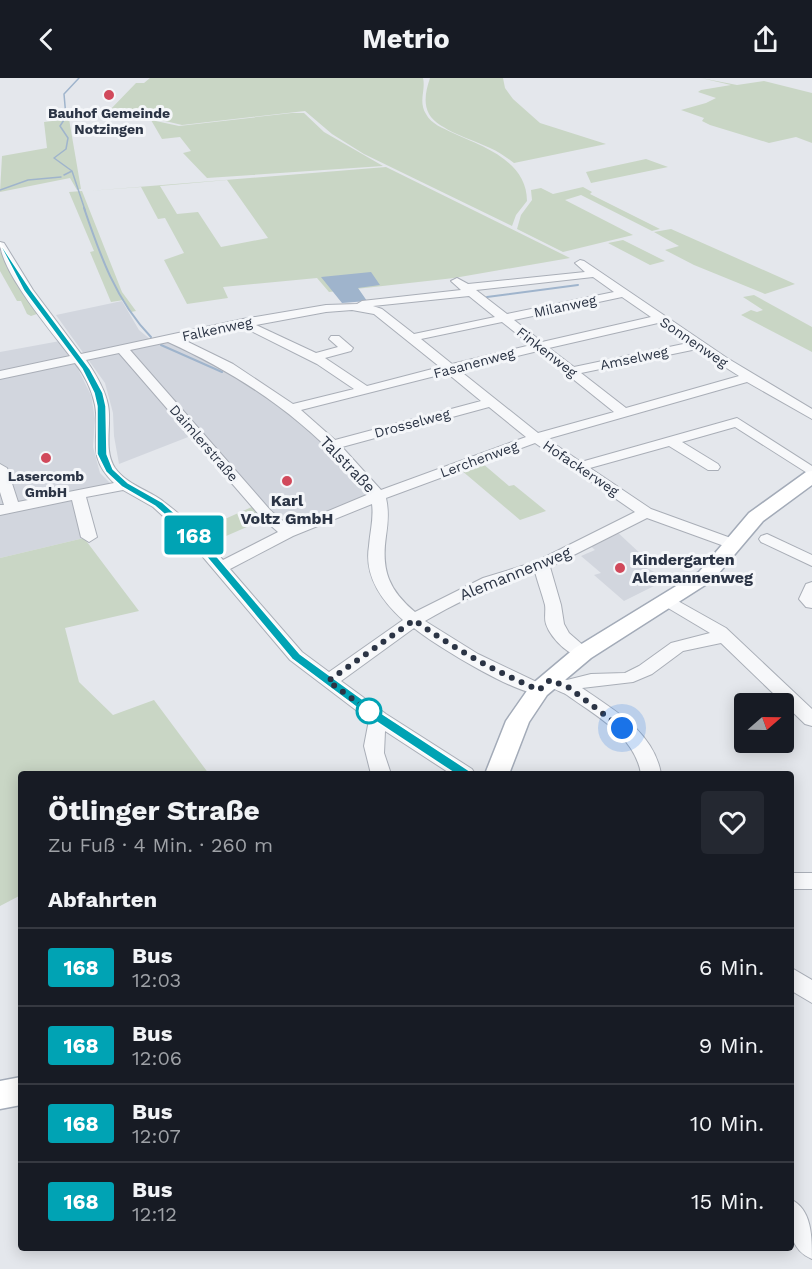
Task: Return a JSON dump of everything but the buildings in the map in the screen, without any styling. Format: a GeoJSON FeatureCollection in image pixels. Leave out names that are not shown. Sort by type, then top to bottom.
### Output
{"type":"FeatureCollection","features":[{"type":"Feature","properties":{"kind":"main road"},"geometry":{"type":"LineString","coordinates":[[498,771],[518,721],[583,653],[706,576],[756,517],[812,474]]}},
{"type":"Feature","properties":{"kind":"main road"},"geometry":{"type":"LineString","coordinates":[[0,1095],[18,1091]]}},
{"type":"Feature","properties":{"kind":"street"},"geometry":{"type":"LineString","coordinates":[[0,245],[28,291],[79,359],[100,399],[102,454],[109,470],[125,485],[158,504],[176,518],[221,567],[275,634],[296,656],[379,718],[460,771]]}},
{"type":"Feature","properties":{"kind":"street","name":"Sonnenweg"},"geometry":{"type":"LineString","coordinates":[[580,262],[622,294],[747,378],[812,415]]}},
{"type":"Feature","properties":{"kind":"street"},"geometry":{"type":"LineString","coordinates":[[340,307],[464,287],[596,274]]}},
{"type":"Feature","properties":{"kind":"street","name":"Finkenweg"},"geometry":{"type":"LineString","coordinates":[[464,287],[541,345],[623,412]]}},
{"type":"Feature","properties":{"kind":"street","name":"Milanweg"},"geometry":{"type":"LineString","coordinates":[[410,338],[470,322],[505,319],[622,294]]}},
{"type":"Feature","properties":{"kind":"street","name":"Falkenweg"},"geometry":{"type":"LineString","coordinates":[[0,375],[243,323],[356,306]]}},
{"type":"Feature","properties":{"kind":"street","name":"Hofackerweg"},"geometry":{"type":"LineString","coordinates":[[356,306],[378,311],[536,438],[646,512],[733,543]]}},
{"type":"Feature","properties":{"kind":"street","name":"Fasanenweg"},"geometry":{"type":"LineString","coordinates":[[290,409],[452,370],[541,345],[659,319]]}},
{"type":"Feature","properties":{"kind":"street"},"geometry":{"type":"LineString","coordinates":[[243,323],[315,357],[364,390]]}},
{"type":"Feature","properties":{"kind":"street","name":"Talstraße"},"geometry":{"type":"LineString","coordinates":[[171,339],[236,371],[290,409],[333,445],[378,496],[380,509],[375,554],[377,572],[387,594],[414,620],[448,644],[505,676],[552,686],[633,736],[651,763],[651,771]]}},
{"type":"Feature","properties":{"kind":"street"},"geometry":{"type":"LineString","coordinates":[[315,357],[347,348],[335,339]]}},
{"type":"Feature","properties":{"kind":"street","name":"Amselweg"},"geometry":{"type":"LineString","coordinates":[[572,371],[697,345]]}},
{"type":"Feature","properties":{"kind":"street","name":"Daimlerstraße"},"geometry":{"type":"LineString","coordinates":[[123,350],[266,514],[288,533]]}},
{"type":"Feature","properties":{"kind":"street","name":"Lerchenweg"},"geometry":{"type":"LineString","coordinates":[[221,567],[288,533],[378,496],[536,438],[747,378]]}},
{"type":"Feature","properties":{"kind":"street","name":"Drosselweg"},"geometry":{"type":"LineString","coordinates":[[333,445],[491,402]]}},
{"type":"Feature","properties":{"kind":"street"},"geometry":{"type":"LineString","coordinates":[[578,467],[736,422],[812,474]]}},
{"type":"Feature","properties":{"kind":"street"},"geometry":{"type":"LineString","coordinates":[[670,440],[713,467]]}},
{"type":"Feature","properties":{"kind":"street"},"geometry":{"type":"LineString","coordinates":[[0,468],[6,508],[78,496],[125,485]]}},
{"type":"Feature","properties":{"kind":"street"},"geometry":{"type":"LineString","coordinates":[[78,496],[89,537]]}},
{"type":"Feature","properties":{"kind":"street","name":"Alemannenweg"},"geometry":{"type":"LineString","coordinates":[[328,681],[414,620],[489,581],[541,565],[646,512]]}},
{"type":"Feature","properties":{"kind":"street"},"geometry":{"type":"LineString","coordinates":[[767,539],[812,561]]}},
{"type":"Feature","properties":{"kind":"street"},"geometry":{"type":"LineString","coordinates":[[541,565],[553,605],[555,624],[563,637],[583,653]]}},
{"type":"Feature","properties":{"kind":"street"},"geometry":{"type":"LineString","coordinates":[[812,587],[807,599],[812,603]]}},
{"type":"Feature","properties":{"kind":"street"},"geometry":{"type":"LineString","coordinates":[[669,601],[712,626],[726,637],[812,720]]}},
{"type":"Feature","properties":{"kind":"street"},"geometry":{"type":"LineString","coordinates":[[552,686],[588,678],[628,677],[649,668],[677,647],[701,639],[726,637]]}},
{"type":"Feature","properties":{"kind":"street"},"geometry":{"type":"LineString","coordinates":[[379,718],[374,733],[373,752],[380,771]]}},
{"type":"Feature","properties":{"kind":"street"},"geometry":{"type":"LineString","coordinates":[[794,881],[812,881]]}},
{"type":"Feature","properties":{"kind":"street"},"geometry":{"type":"LineString","coordinates":[[794,980],[812,993]]}},
{"type":"Feature","properties":{"kind":"street"},"geometry":{"type":"LineString","coordinates":[[0,1085],[18,1089]]}},
{"type":"Feature","properties":{"kind":"street"},"geometry":{"type":"LineString","coordinates":[[794,1218],[812,1245]]}},
{"type":"Feature","properties":{"kind":"shaded area"},"geometry":{"type":"Polygon","coordinates":[[[122,301],[139,330],[151,340],[171,339],[219,362],[289,409],[377,496],[288,532],[201,432],[119,464],[113,413],[105,383],[56,315],[122,301]]]}},
{"type":"Feature","properties":{"kind":"shaded area"},"geometry":{"type":"Polygon","coordinates":[[[60,341],[91,395],[95,419],[93,447],[100,473],[117,490],[72,501],[84,538],[0,558],[0,352],[60,341]]]}},
{"type":"Feature","properties":{"kind":"shaded area","name":"Kindergarten Alemannenweg"},"geometry":{"type":"Polygon","coordinates":[[[614,529],[644,557],[635,562],[668,579],[624,601],[594,575],[601,573],[581,556],[595,550],[587,543],[614,529]]]}},
{"type":"Feature","properties":{"kind":"green space"},"geometry":{"type":"Polygon","coordinates":[[[150,78],[423,78],[422,100],[428,117],[441,127],[502,157],[520,175],[527,201],[516,215],[512,226],[364,154],[332,134],[305,111],[182,125],[123,111],[107,113],[136,83],[144,83],[150,78]]]}},
{"type":"Feature","properties":{"kind":"green space"},"geometry":{"type":"Polygon","coordinates":[[[430,78],[503,78],[505,88],[513,99],[540,123],[606,144],[514,163],[496,151],[448,130],[434,120],[427,110],[426,101],[430,78]]]}},
{"type":"Feature","properties":{"kind":"green space"},"geometry":{"type":"Polygon","coordinates":[[[701,78],[737,85],[764,81],[812,93],[812,143],[796,137],[769,143],[710,125],[702,121],[704,118],[681,110],[716,98],[698,92],[701,90],[731,85],[701,78]]]}},
{"type":"Feature","properties":{"kind":"green space"},"geometry":{"type":"Polygon","coordinates":[[[304,113],[324,132],[383,166],[207,178],[183,153],[191,151],[180,137],[162,139],[151,120],[179,126],[304,113]]]}},
{"type":"Feature","properties":{"kind":"green space"},"geometry":{"type":"Polygon","coordinates":[[[69,119],[81,189],[77,190],[70,178],[0,192],[2,156],[47,148],[44,122],[69,119]]]}},
{"type":"Feature","properties":{"kind":"green space"},"geometry":{"type":"Polygon","coordinates":[[[646,159],[668,167],[591,183],[586,172],[646,159]]]}},
{"type":"Feature","properties":{"kind":"green space"},"geometry":{"type":"Polygon","coordinates":[[[386,167],[570,258],[454,278],[329,292],[317,278],[223,287],[228,298],[187,304],[164,260],[184,253],[165,218],[158,219],[141,187],[88,191],[386,167]],[[227,180],[160,186],[177,214],[198,212],[221,247],[268,238],[227,180]]]}},
{"type":"Feature","properties":{"kind":"green space"},"geometry":{"type":"Polygon","coordinates":[[[583,187],[592,192],[590,194],[660,229],[652,231],[581,195],[565,200],[633,235],[563,252],[517,229],[521,215],[532,200],[531,190],[541,188],[553,194],[583,187]]]}},
{"type":"Feature","properties":{"kind":"green space"},"geometry":{"type":"Polygon","coordinates":[[[82,191],[122,292],[136,311],[131,312],[124,300],[111,302],[90,252],[94,251],[69,192],[82,191]]]}},
{"type":"Feature","properties":{"kind":"green space"},"geometry":{"type":"Polygon","coordinates":[[[671,229],[795,284],[765,294],[694,265],[665,250],[679,246],[654,232],[671,229]]]}},
{"type":"Feature","properties":{"kind":"green space"},"geometry":{"type":"Polygon","coordinates":[[[623,240],[665,261],[650,265],[608,243],[623,240]]]}},
{"type":"Feature","properties":{"kind":"green space"},"geometry":{"type":"Polygon","coordinates":[[[0,251],[35,306],[37,314],[31,316],[27,314],[21,301],[17,301],[0,271],[0,251]]]}},
{"type":"Feature","properties":{"kind":"green space"},"geometry":{"type":"Polygon","coordinates":[[[754,295],[812,327],[812,352],[741,315],[751,310],[757,312],[763,310],[743,297],[754,295]]]}},
{"type":"Feature","properties":{"kind":"green space"},"geometry":{"type":"Polygon","coordinates":[[[482,463],[509,486],[514,485],[546,511],[520,520],[461,470],[482,463]]]}},
{"type":"Feature","properties":{"kind":"green space"},"geometry":{"type":"Polygon","coordinates":[[[254,506],[265,519],[210,543],[198,531],[254,506]]]}},
{"type":"Feature","properties":{"kind":"green space"},"geometry":{"type":"Polygon","coordinates":[[[84,538],[139,611],[65,628],[79,682],[113,715],[154,700],[207,771],[18,771],[18,897],[0,906],[0,558],[84,538]]]}},
{"type":"Feature","properties":{"kind":"water"},"geometry":{"type":"Polygon","coordinates":[[[371,272],[380,285],[358,288],[367,301],[342,303],[321,277],[371,272]]]}},
{"type":"Feature","properties":{"kind":"waterway"},"geometry":{"type":"LineString","coordinates":[[72,171],[54,158],[66,149],[68,138],[60,126],[66,117],[64,94],[79,78]]}},
{"type":"Feature","properties":{"kind":"waterway"},"geometry":{"type":"LineString","coordinates":[[64,175],[72,171]]}},
{"type":"Feature","properties":{"kind":"waterway"},"geometry":{"type":"LineString","coordinates":[[72,171],[85,210]]}},
{"type":"Feature","properties":{"kind":"waterway"},"geometry":{"type":"LineString","coordinates":[[0,190],[28,180],[61,177]]}},
{"type":"Feature","properties":{"kind":"waterway"},"geometry":{"type":"LineString","coordinates":[[84,208],[110,277],[128,308],[151,337]]}},
{"type":"Feature","properties":{"kind":"waterway"},"geometry":{"type":"LineString","coordinates":[[487,297],[578,285]]}},
{"type":"Feature","properties":{"kind":"waterway"},"geometry":{"type":"LineString","coordinates":[[161,345],[222,372]]}},
{"type":"Feature","properties":{"kind":"bus line","name":"168"},"geometry":{"type":"LineString","coordinates":[[0,245],[28,291],[86,369],[98,393],[102,406],[102,454],[109,470],[125,485],[158,504],[176,518],[221,567],[256,612],[296,656],[379,718],[460,771]]}},
{"type":"Feature","properties":{"kind":"place","name":"Bauhof Gemeinde Notzingen"},"geometry":{"type":"Point","coordinates":[109,95]}},
{"type":"Feature","properties":{"kind":"place","name":"Lasercomb GmbH"},"geometry":{"type":"Point","coordinates":[46,458]}},
{"type":"Feature","properties":{"kind":"place","name":"Karl Voltz GmbH"},"geometry":{"type":"Point","coordinates":[287,481]}},
{"type":"Feature","properties":{"kind":"place","name":"Kindergarten Alemannenweg"},"geometry":{"type":"Point","coordinates":[620,568]}},
{"type":"Feature","properties":{"kind":"route"},"geometry":{"type":"LineString","coordinates":[[369,711],[328,681],[414,620],[448,644],[505,676],[539,690],[550,680],[568,687],[622,728]]}}]}
